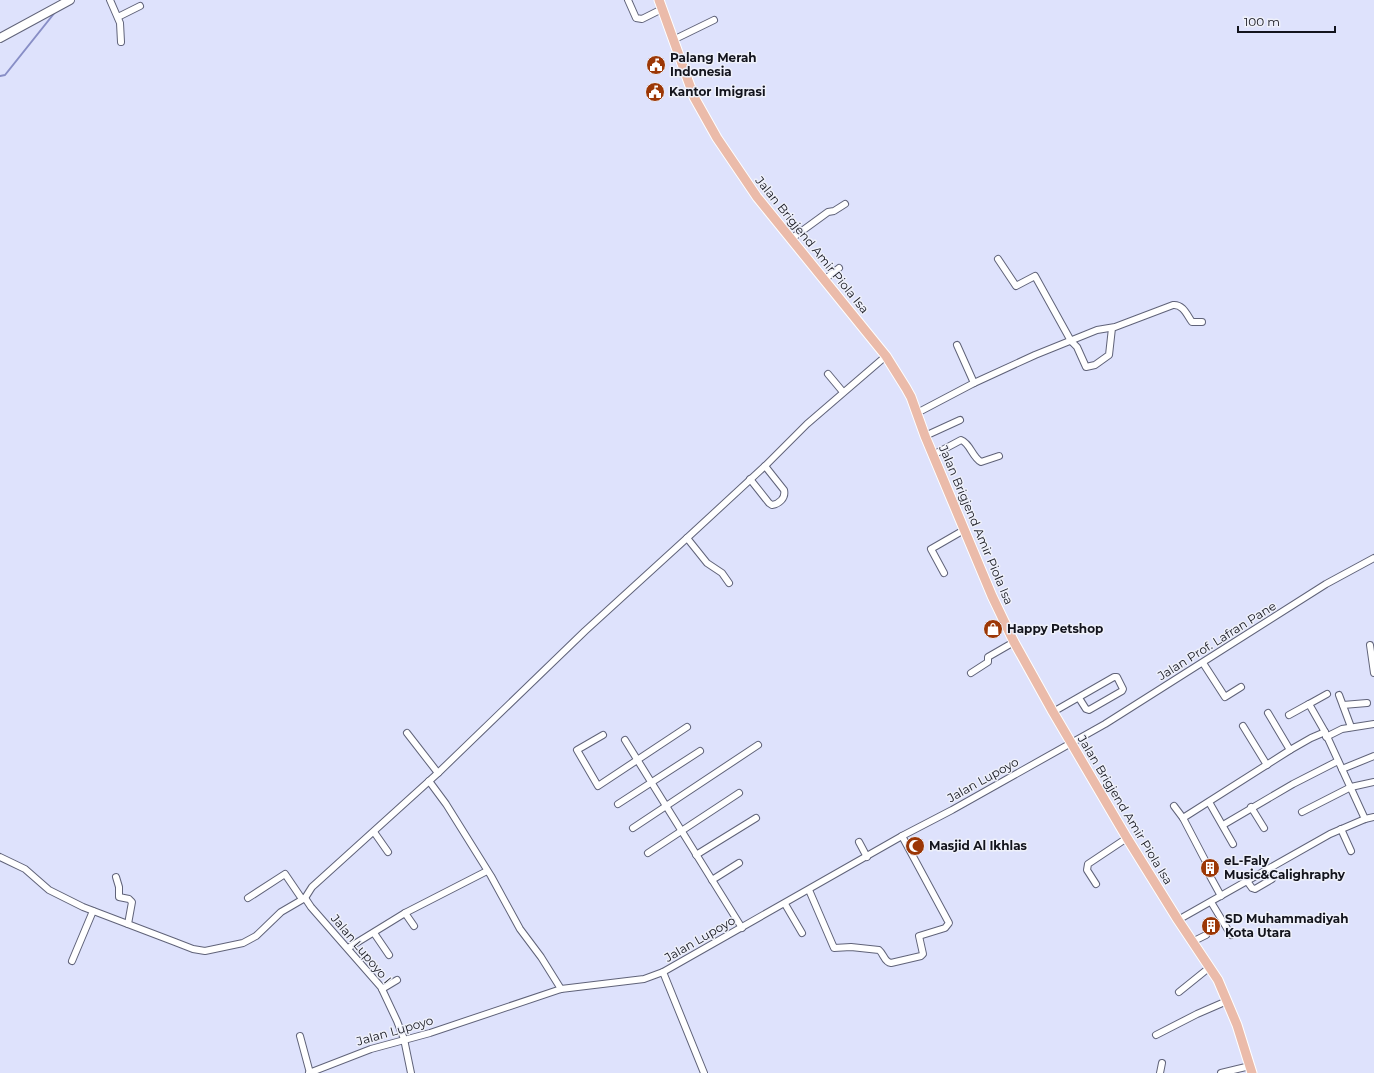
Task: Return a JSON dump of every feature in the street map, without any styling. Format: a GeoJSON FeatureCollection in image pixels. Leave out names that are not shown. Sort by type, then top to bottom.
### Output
{"type":"FeatureCollection","features":[{"type":"Feature","properties":{"kind":"main road","name":"Jalan Brigjend Amir Piola Isa"},"geometry":{"type":"LineString","coordinates":[[659,0],[694,97],[717,138],[757,197],[886,356],[906,388],[992,596],[1014,642],[1127,838],[1192,942],[1218,980],[1227,1000],[1251,1070]]}},
{"type":"Feature","properties":{"kind":"street"},"geometry":{"type":"LineString","coordinates":[[0,38],[70,0]]}},
{"type":"Feature","properties":{"kind":"street"},"geometry":{"type":"LineString","coordinates":[[110,0],[121,28],[121,42]]}},
{"type":"Feature","properties":{"kind":"street"},"geometry":{"type":"LineString","coordinates":[[628,0],[636,18],[638,19],[642,20],[662,9]]}},
{"type":"Feature","properties":{"kind":"street"},"geometry":{"type":"LineString","coordinates":[[118,18],[140,6]]}},
{"type":"Feature","properties":{"kind":"street"},"geometry":{"type":"LineString","coordinates":[[673,40],[714,20]]}},
{"type":"Feature","properties":{"kind":"street"},"geometry":{"type":"LineString","coordinates":[[791,239],[828,212],[834,211],[845,204]]}},
{"type":"Feature","properties":{"kind":"street"},"geometry":{"type":"LineString","coordinates":[[998,259],[1016,286],[1035,276],[1071,341],[1077,347],[1085,366],[1088,368],[1109,355],[1112,328]]}},
{"type":"Feature","properties":{"kind":"street"},"geometry":{"type":"LineString","coordinates":[[824,280],[839,268]]}},
{"type":"Feature","properties":{"kind":"street"},"geometry":{"type":"LineString","coordinates":[[917,413],[974,383],[1035,355],[1097,330],[1112,328],[1176,304],[1184,309],[1192,322],[1202,322]]}},
{"type":"Feature","properties":{"kind":"street"},"geometry":{"type":"LineString","coordinates":[[957,345],[974,383]]}},
{"type":"Feature","properties":{"kind":"street"},"geometry":{"type":"LineString","coordinates":[[0,857],[25,869],[48,890],[93,911],[193,949],[211,950],[243,943],[249,940],[256,936],[281,912],[303,898],[312,887],[438,773],[585,631],[765,466],[807,424],[886,356]]}},
{"type":"Feature","properties":{"kind":"street"},"geometry":{"type":"LineString","coordinates":[[828,374],[843,392]]}},
{"type":"Feature","properties":{"kind":"street"},"geometry":{"type":"LineString","coordinates":[[925,436],[960,420]]}},
{"type":"Feature","properties":{"kind":"street"},"geometry":{"type":"LineString","coordinates":[[933,454],[961,440],[981,462],[1000,456]]}},
{"type":"Feature","properties":{"kind":"street"},"geometry":{"type":"LineString","coordinates":[[750,479],[769,503],[778,503],[785,494],[784,490],[765,466]]}},
{"type":"Feature","properties":{"kind":"street"},"geometry":{"type":"LineString","coordinates":[[944,573],[931,549],[964,530]]}},
{"type":"Feature","properties":{"kind":"street"},"geometry":{"type":"LineString","coordinates":[[687,538],[707,563],[722,574],[729,584]]}},
{"type":"Feature","properties":{"kind":"street","name":"Jalan Prof. Lafran Pane"},"geometry":{"type":"LineString","coordinates":[[1072,743],[1203,663],[1326,584],[1374,558]]}},
{"type":"Feature","properties":{"kind":"street"},"geometry":{"type":"LineString","coordinates":[[971,673],[988,662],[988,657],[1014,642]]}},
{"type":"Feature","properties":{"kind":"street"},"geometry":{"type":"LineString","coordinates":[[1370,645],[1374,674]]}},
{"type":"Feature","properties":{"kind":"street"},"geometry":{"type":"LineString","coordinates":[[1203,663],[1225,697],[1241,687]]}},
{"type":"Feature","properties":{"kind":"street"},"geometry":{"type":"LineString","coordinates":[[1053,712],[1116,677],[1123,689],[1089,710],[1086,709],[1079,698]]}},
{"type":"Feature","properties":{"kind":"street"},"geometry":{"type":"LineString","coordinates":[[1289,715],[1327,694]]}},
{"type":"Feature","properties":{"kind":"street"},"geometry":{"type":"LineString","coordinates":[[1339,695],[1351,728]]}},
{"type":"Feature","properties":{"kind":"street"},"geometry":{"type":"LineString","coordinates":[[1343,705],[1367,703]]}},
{"type":"Feature","properties":{"kind":"street"},"geometry":{"type":"LineString","coordinates":[[1309,704],[1326,734],[1365,819]]}},
{"type":"Feature","properties":{"kind":"street"},"geometry":{"type":"LineString","coordinates":[[1268,713],[1290,750]]}},
{"type":"Feature","properties":{"kind":"street"},"geometry":{"type":"LineString","coordinates":[[1183,818],[1311,738],[1342,729],[1374,724]]}},
{"type":"Feature","properties":{"kind":"street"},"geometry":{"type":"LineString","coordinates":[[1243,726],[1267,765]]}},
{"type":"Feature","properties":{"kind":"street"},"geometry":{"type":"LineString","coordinates":[[602,735],[578,750],[598,786],[687,727]]}},
{"type":"Feature","properties":{"kind":"street"},"geometry":{"type":"LineString","coordinates":[[407,733],[438,773]]}},
{"type":"Feature","properties":{"kind":"street"},"geometry":{"type":"LineString","coordinates":[[625,740],[742,928]]}},
{"type":"Feature","properties":{"kind":"street","name":"Jalan Lupoyo"},"geometry":{"type":"LineString","coordinates":[[309,1073],[322,1070],[371,1049],[457,1024],[561,989],[638,980],[654,976],[742,928],[902,836],[1072,743]]}},
{"type":"Feature","properties":{"kind":"street"},"geometry":{"type":"LineString","coordinates":[[633,828],[758,745]]}},
{"type":"Feature","properties":{"kind":"street"},"geometry":{"type":"LineString","coordinates":[[618,804],[700,751]]}},
{"type":"Feature","properties":{"kind":"street"},"geometry":{"type":"LineString","coordinates":[[1342,769],[1374,756]]}},
{"type":"Feature","properties":{"kind":"street"},"geometry":{"type":"LineString","coordinates":[[1223,825],[1251,807],[1338,761]]}},
{"type":"Feature","properties":{"kind":"street"},"geometry":{"type":"LineString","coordinates":[[429,781],[446,804],[487,870],[520,929],[541,957],[561,989]]}},
{"type":"Feature","properties":{"kind":"street"},"geometry":{"type":"LineString","coordinates":[[1302,812],[1351,787],[1374,782]]}},
{"type":"Feature","properties":{"kind":"street"},"geometry":{"type":"LineString","coordinates":[[648,853],[739,793]]}},
{"type":"Feature","properties":{"kind":"street"},"geometry":{"type":"LineString","coordinates":[[1210,802],[1234,844]]}},
{"type":"Feature","properties":{"kind":"street"},"geometry":{"type":"LineString","coordinates":[[1174,806],[1183,818],[1206,862]]}},
{"type":"Feature","properties":{"kind":"street"},"geometry":{"type":"LineString","coordinates":[[1251,807],[1264,828]]}},
{"type":"Feature","properties":{"kind":"street"},"geometry":{"type":"LineString","coordinates":[[1178,920],[1330,834],[1365,819],[1374,817]]}},
{"type":"Feature","properties":{"kind":"street"},"geometry":{"type":"LineString","coordinates":[[696,855],[756,818]]}},
{"type":"Feature","properties":{"kind":"street"},"geometry":{"type":"LineString","coordinates":[[1341,829],[1351,851]]}},
{"type":"Feature","properties":{"kind":"street"},"geometry":{"type":"LineString","coordinates":[[374,832],[388,852]]}},
{"type":"Feature","properties":{"kind":"street"},"geometry":{"type":"LineString","coordinates":[[809,890],[834,948],[851,947],[879,950],[888,963],[923,955],[919,936],[946,928],[949,921],[928,886],[902,836]]}},
{"type":"Feature","properties":{"kind":"street"},"geometry":{"type":"LineString","coordinates":[[1096,884],[1087,870],[1088,864],[1127,838]]}},
{"type":"Feature","properties":{"kind":"street"},"geometry":{"type":"LineString","coordinates":[[859,842],[868,856]]}},
{"type":"Feature","properties":{"kind":"street"},"geometry":{"type":"LineString","coordinates":[[712,880],[739,863]]}},
{"type":"Feature","properties":{"kind":"street"},"geometry":{"type":"LineString","coordinates":[[348,948],[405,913],[487,870]]}},
{"type":"Feature","properties":{"kind":"street","name":"Jalan Lupoyo I"},"geometry":{"type":"LineString","coordinates":[[248,898],[285,874],[303,898],[348,948],[382,989],[404,1039],[411,1073]]}},
{"type":"Feature","properties":{"kind":"street"},"geometry":{"type":"LineString","coordinates":[[1210,876],[1221,896]]}},
{"type":"Feature","properties":{"kind":"street"},"geometry":{"type":"LineString","coordinates":[[116,877],[119,887],[119,897],[129,899],[132,902],[128,924]]}},
{"type":"Feature","properties":{"kind":"street"},"geometry":{"type":"LineString","coordinates":[[1248,881],[1252,888],[1255,889],[1272,879]]}},
{"type":"Feature","properties":{"kind":"street"},"geometry":{"type":"LineString","coordinates":[[1211,902],[1232,935]]}},
{"type":"Feature","properties":{"kind":"street"},"geometry":{"type":"LineString","coordinates":[[784,904],[802,933]]}},
{"type":"Feature","properties":{"kind":"street"},"geometry":{"type":"LineString","coordinates":[[72,962],[93,911]]}},
{"type":"Feature","properties":{"kind":"street"},"geometry":{"type":"LineString","coordinates":[[405,913],[414,926]]}},
{"type":"Feature","properties":{"kind":"street"},"geometry":{"type":"LineString","coordinates":[[374,933],[389,955]]}},
{"type":"Feature","properties":{"kind":"street"},"geometry":{"type":"LineString","coordinates":[[1192,942],[1206,935]]}},
{"type":"Feature","properties":{"kind":"street"},"geometry":{"type":"LineString","coordinates":[[1179,992],[1210,967]]}},
{"type":"Feature","properties":{"kind":"street"},"geometry":{"type":"LineString","coordinates":[[663,972],[704,1073]]}},
{"type":"Feature","properties":{"kind":"street"},"geometry":{"type":"LineString","coordinates":[[382,989],[397,980]]}},
{"type":"Feature","properties":{"kind":"street"},"geometry":{"type":"LineString","coordinates":[[1156,1035],[1227,1000]]}},
{"type":"Feature","properties":{"kind":"street"},"geometry":{"type":"LineString","coordinates":[[300,1036],[309,1073]]}},
{"type":"Feature","properties":{"kind":"street"},"geometry":{"type":"LineString","coordinates":[[1160,1073],[1162,1063]]}},
{"type":"Feature","properties":{"kind":"street"},"geometry":{"type":"LineString","coordinates":[[1221,1073],[1251,1070]]}},
{"type":"Feature","properties":{"kind":"waterway"},"geometry":{"type":"LineString","coordinates":[[0,76],[5,75],[56,11]]}},
{"type":"Feature","properties":{"kind":"place","name":"Palang Merah Indonesia"},"geometry":{"type":"Point","coordinates":[656,65]}},
{"type":"Feature","properties":{"kind":"place","name":"Kantor Imigrasi"},"geometry":{"type":"Point","coordinates":[655,92]}},
{"type":"Feature","properties":{"kind":"place","name":"Happy Petshop"},"geometry":{"type":"Point","coordinates":[993,629]}},
{"type":"Feature","properties":{"kind":"place","name":"Masjid Al Ikhlas"},"geometry":{"type":"Point","coordinates":[915,846]}},
{"type":"Feature","properties":{"kind":"place","name":"eL-Faly Music&Calighraphy"},"geometry":{"type":"Point","coordinates":[1210,868]}},
{"type":"Feature","properties":{"kind":"place","name":"SD Muhammadiyah Kota Utara"},"geometry":{"type":"Point","coordinates":[1211,926]}}]}
